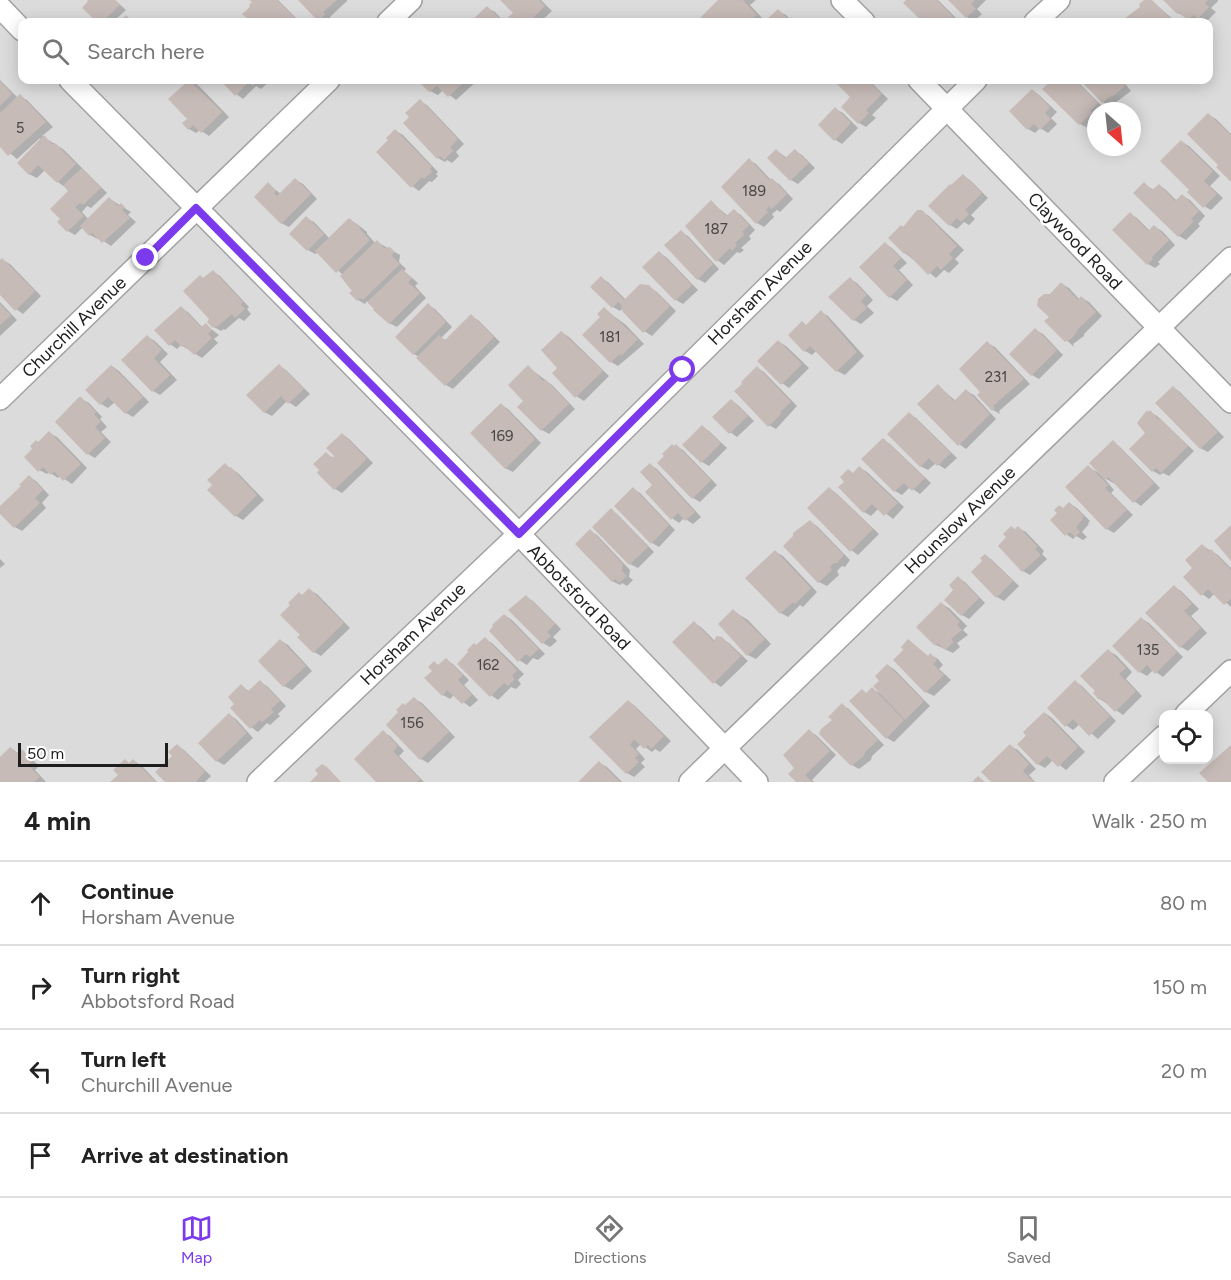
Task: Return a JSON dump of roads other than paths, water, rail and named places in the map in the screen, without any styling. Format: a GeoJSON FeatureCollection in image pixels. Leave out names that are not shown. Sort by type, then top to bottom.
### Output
{"type":"FeatureCollection","features":[{"type":"Feature","properties":{"kind":"street"},"geometry":{"type":"LineString","coordinates":[[392,18],[411,0]]}},
{"type":"Feature","properties":{"kind":"street"},"geometry":{"type":"LineString","coordinates":[[842,0],[860,18]]}},
{"type":"Feature","properties":{"kind":"street"},"geometry":{"type":"LineString","coordinates":[[1039,18],[1059,0]]}},
{"type":"Feature","properties":{"kind":"street"},"geometry":{"type":"LineString","coordinates":[[0,7],[18,26]]}},
{"type":"Feature","properties":{"kind":"street","name":"Abbotsford Road"},"geometry":{"type":"LineString","coordinates":[[74,84],[519,534],[757,782]]}},
{"type":"Feature","properties":{"kind":"street","name":"Churchill Avenue"},"geometry":{"type":"LineString","coordinates":[[0,399],[325,84]]}},
{"type":"Feature","properties":{"kind":"street","name":"Claywood Road"},"geometry":{"type":"LineString","coordinates":[[923,84],[1231,402]]}},
{"type":"Feature","properties":{"kind":"street","name":"Horsham Avenue"},"geometry":{"type":"LineString","coordinates":[[258,782],[519,534],[972,84]]}},
{"type":"Feature","properties":{"kind":"street","name":"Hounslow Avenue"},"geometry":{"type":"LineString","coordinates":[[690,782],[1231,258]]}},
{"type":"Feature","properties":{"kind":"street"},"geometry":{"type":"LineString","coordinates":[[1189,710],[1231,671]]}},
{"type":"Feature","properties":{"kind":"street"},"geometry":{"type":"LineString","coordinates":[[1115,782],[1159,741]]}}]}
